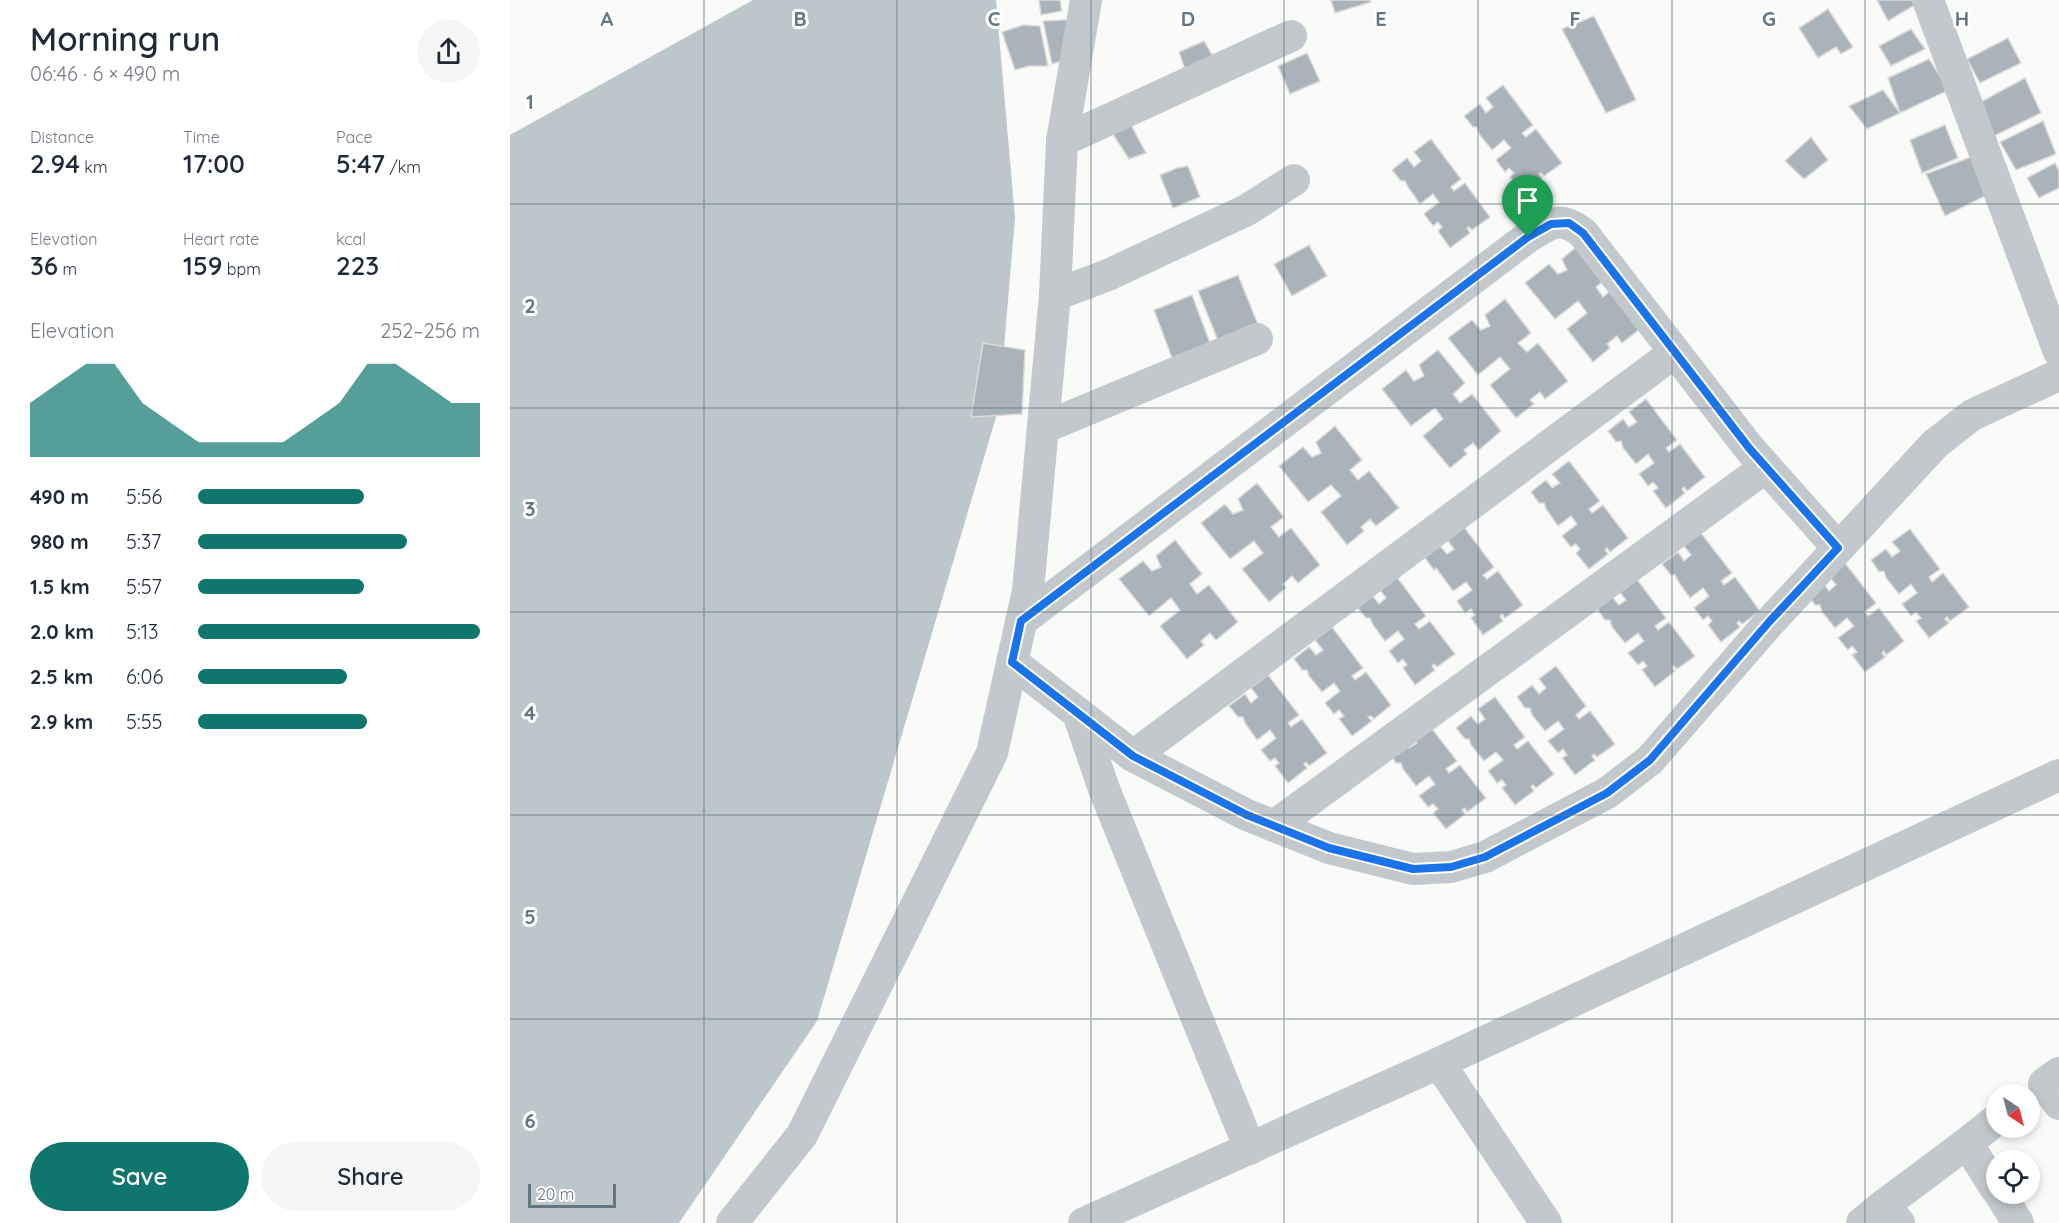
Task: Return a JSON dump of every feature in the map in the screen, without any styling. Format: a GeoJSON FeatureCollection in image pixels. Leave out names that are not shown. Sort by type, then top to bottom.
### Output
{"type":"FeatureCollection","features":[{"type":"Feature","properties":{"kind":"street"},"geometry":{"type":"LineString","coordinates":[[732,1223],[802,1135],[992,753],[1028,591],[1055,295],[1062,141],[1086,0]]}},
{"type":"Feature","properties":{"kind":"street"},"geometry":{"type":"LineString","coordinates":[[1928,0],[2059,352]]}},
{"type":"Feature","properties":{"kind":"street"},"geometry":{"type":"LineString","coordinates":[[1062,141],[1291,36]]}},
{"type":"Feature","properties":{"kind":"street"},"geometry":{"type":"LineString","coordinates":[[1055,295],[1108,275],[1247,210],[1294,180]]}},
{"type":"Feature","properties":{"kind":"street"},"geometry":{"type":"LineString","coordinates":[[1021,621],[1528,237],[1551,224],[1569,223],[1583,233],[1766,467],[1838,548]]}},
{"type":"Feature","properties":{"kind":"street"},"geometry":{"type":"LineString","coordinates":[[1043,428],[1257,339]]}},
{"type":"Feature","properties":{"kind":"street"},"geometry":{"type":"LineString","coordinates":[[1133,756],[1675,352]]}},
{"type":"Feature","properties":{"kind":"street"},"geometry":{"type":"LineString","coordinates":[[1012,662],[1133,756],[1247,815],[1329,848],[1413,869],[1451,867],[1485,857],[1607,793],[1650,760],[1769,622],[1935,444],[1972,415],[2059,375]]}},
{"type":"Feature","properties":{"kind":"street"},"geometry":{"type":"LineString","coordinates":[[1274,826],[1766,467]]}},
{"type":"Feature","properties":{"kind":"street"},"geometry":{"type":"LineString","coordinates":[[1078,713],[1104,789],[1250,1149]]}},
{"type":"Feature","properties":{"kind":"street"},"geometry":{"type":"LineString","coordinates":[[1084,1223],[1439,1063],[2059,775]]}},
{"type":"Feature","properties":{"kind":"street"},"geometry":{"type":"LineString","coordinates":[[1439,1063],[1546,1223]]}},
{"type":"Feature","properties":{"kind":"street"},"geometry":{"type":"LineString","coordinates":[[1882,1217],[1986,1128]]}},
{"type":"Feature","properties":{"kind":"street"},"geometry":{"type":"LineString","coordinates":[[1967,1143],[1986,1173]]}},
{"type":"Feature","properties":{"kind":"street"},"geometry":{"type":"LineString","coordinates":[[2006,1204],[2018,1223]]}},
{"type":"Feature","properties":{"kind":"shaded area"},"geometry":{"type":"Polygon","coordinates":[[[753,0],[996,0],[1015,218],[999,407],[817,1021],[679,1223],[510,1223],[510,135],[753,0]]]}},
{"type":"Feature","properties":{"kind":"building"},"geometry":{"type":"Polygon","coordinates":[[[1039,0],[1060,0],[1062,11],[1041,15],[1039,0]]]}},
{"type":"Feature","properties":{"kind":"building"},"geometry":{"type":"Polygon","coordinates":[[[1331,0],[1370,0],[1371,2],[1335,13],[1331,0]]]}},
{"type":"Feature","properties":{"kind":"building"},"geometry":{"type":"Polygon","coordinates":[[[1877,0],[1921,0],[1922,1],[1888,21],[1877,0]]]}},
{"type":"Feature","properties":{"kind":"building"},"geometry":{"type":"Polygon","coordinates":[[[1828,9],[1853,47],[1841,54],[1836,47],[1818,58],[1799,28],[1828,9]]]}},
{"type":"Feature","properties":{"kind":"building"},"geometry":{"type":"Polygon","coordinates":[[[1594,16],[1636,100],[1606,113],[1562,29],[1594,16]]]}},
{"type":"Feature","properties":{"kind":"building"},"geometry":{"type":"Polygon","coordinates":[[[1083,19],[1073,57],[1052,64],[1043,21],[1083,19]]]}},
{"type":"Feature","properties":{"kind":"building"},"geometry":{"type":"Polygon","coordinates":[[[1023,25],[1040,26],[1048,66],[1029,66],[1015,70],[1002,32],[1023,25]]]}},
{"type":"Feature","properties":{"kind":"building"},"geometry":{"type":"Polygon","coordinates":[[[1911,29],[1925,49],[1891,66],[1879,46],[1911,29]]]}},
{"type":"Feature","properties":{"kind":"building"},"geometry":{"type":"Polygon","coordinates":[[[2008,38],[2021,63],[1980,83],[1967,59],[2008,38]]]}},
{"type":"Feature","properties":{"kind":"building"},"geometry":{"type":"Polygon","coordinates":[[[1204,41],[1217,63],[1187,76],[1179,52],[1204,41]]]}},
{"type":"Feature","properties":{"kind":"building"},"geometry":{"type":"Polygon","coordinates":[[[1307,53],[1320,81],[1290,94],[1278,66],[1307,53]]]}},
{"type":"Feature","properties":{"kind":"building"},"geometry":{"type":"Polygon","coordinates":[[[1929,59],[1949,90],[1900,113],[1888,78],[1929,59]]]}},
{"type":"Feature","properties":{"kind":"building"},"geometry":{"type":"Polygon","coordinates":[[[2025,78],[2041,113],[1992,137],[1975,105],[2025,78]]]}},
{"type":"Feature","properties":{"kind":"building"},"geometry":{"type":"Polygon","coordinates":[[[1503,85],[1533,125],[1522,133],[1526,137],[1536,129],[1562,163],[1544,176],[1539,174],[1542,178],[1523,194],[1510,177],[1514,173],[1509,168],[1505,172],[1496,160],[1511,148],[1504,140],[1492,150],[1479,134],[1477,127],[1473,127],[1464,116],[1480,104],[1486,113],[1493,107],[1486,98],[1503,85]]]}},
{"type":"Feature","properties":{"kind":"building"},"geometry":{"type":"Polygon","coordinates":[[[1883,90],[1900,113],[1867,129],[1849,106],[1883,90]]]}},
{"type":"Feature","properties":{"kind":"building"},"geometry":{"type":"Polygon","coordinates":[[[2043,121],[2056,154],[2016,170],[2000,142],[2043,121]]]}},
{"type":"Feature","properties":{"kind":"building"},"geometry":{"type":"Polygon","coordinates":[[[1130,123],[1146,153],[1129,159],[1112,133],[1130,123]]]}},
{"type":"Feature","properties":{"kind":"building"},"geometry":{"type":"Polygon","coordinates":[[[1945,125],[1958,158],[1922,173],[1910,140],[1945,125]]]}},
{"type":"Feature","properties":{"kind":"building"},"geometry":{"type":"Polygon","coordinates":[[[1811,137],[1828,160],[1804,179],[1785,161],[1811,137]]]}},
{"type":"Feature","properties":{"kind":"building"},"geometry":{"type":"Polygon","coordinates":[[[1431,139],[1461,179],[1451,187],[1454,191],[1465,183],[1490,217],[1472,230],[1467,228],[1470,233],[1450,248],[1438,231],[1442,227],[1438,222],[1433,226],[1424,214],[1439,202],[1433,194],[1420,204],[1405,181],[1401,181],[1392,170],[1407,158],[1414,167],[1421,161],[1414,152],[1431,139]]]}},
{"type":"Feature","properties":{"kind":"building"},"geometry":{"type":"Polygon","coordinates":[[[1971,157],[1987,195],[1945,216],[1926,174],[1971,157]]]}},
{"type":"Feature","properties":{"kind":"building"},"geometry":{"type":"Polygon","coordinates":[[[2055,163],[2059,171],[2059,188],[2039,198],[2027,178],[2055,163]]]}},
{"type":"Feature","properties":{"kind":"building"},"geometry":{"type":"Polygon","coordinates":[[[1188,166],[1200,197],[1173,208],[1160,175],[1188,166]]]}},
{"type":"Feature","properties":{"kind":"building"},"geometry":{"type":"Polygon","coordinates":[[[1581,243],[1608,277],[1596,287],[1603,297],[1615,287],[1645,325],[1622,343],[1617,336],[1607,344],[1610,348],[1593,362],[1567,329],[1587,313],[1578,301],[1555,319],[1525,283],[1549,264],[1558,274],[1567,270],[1562,259],[1581,243]]]}},
{"type":"Feature","properties":{"kind":"building"},"geometry":{"type":"Polygon","coordinates":[[[1309,245],[1327,276],[1292,296],[1274,264],[1309,245]]]}},
{"type":"Feature","properties":{"kind":"building"},"geometry":{"type":"Polygon","coordinates":[[[1238,275],[1259,327],[1219,343],[1198,291],[1238,275]]]}},
{"type":"Feature","properties":{"kind":"building"},"geometry":{"type":"Polygon","coordinates":[[[1192,295],[1210,343],[1172,358],[1154,310],[1192,295]]]}},
{"type":"Feature","properties":{"kind":"building"},"geometry":{"type":"Polygon","coordinates":[[[1505,299],[1531,333],[1518,343],[1527,352],[1538,343],[1568,381],[1545,399],[1540,392],[1530,400],[1534,404],[1516,418],[1490,385],[1510,369],[1500,357],[1478,375],[1448,338],[1472,320],[1481,330],[1490,326],[1485,315],[1505,299]]]}},
{"type":"Feature","properties":{"kind":"building"},"geometry":{"type":"Polygon","coordinates":[[[983,343],[1025,350],[1022,414],[971,417],[983,343]]]}},
{"type":"Feature","properties":{"kind":"building"},"geometry":{"type":"Polygon","coordinates":[[[1438,350],[1465,383],[1453,394],[1460,403],[1472,394],[1501,431],[1479,450],[1473,443],[1464,450],[1467,454],[1450,468],[1423,436],[1443,419],[1435,408],[1411,426],[1382,389],[1406,370],[1414,381],[1424,376],[1419,365],[1438,350]]]}},
{"type":"Feature","properties":{"kind":"building"},"geometry":{"type":"Polygon","coordinates":[[[1646,399],[1677,440],[1666,448],[1669,452],[1680,444],[1705,477],[1687,491],[1684,487],[1682,489],[1685,493],[1666,508],[1653,491],[1658,488],[1653,482],[1648,486],[1639,474],[1654,463],[1648,454],[1636,464],[1623,448],[1621,441],[1616,442],[1608,431],[1623,419],[1629,427],[1637,422],[1629,412],[1646,399]]]}},
{"type":"Feature","properties":{"kind":"building"},"geometry":{"type":"Polygon","coordinates":[[[1335,426],[1362,460],[1350,470],[1358,480],[1369,471],[1399,508],[1376,526],[1370,519],[1361,527],[1364,531],[1347,545],[1321,512],[1341,496],[1331,485],[1308,502],[1279,466],[1303,447],[1312,457],[1321,453],[1316,442],[1335,426]]]}},
{"type":"Feature","properties":{"kind":"building"},"geometry":{"type":"Polygon","coordinates":[[[1569,461],[1600,501],[1589,509],[1592,513],[1603,505],[1628,538],[1610,552],[1607,548],[1605,550],[1608,554],[1589,569],[1576,553],[1580,549],[1576,544],[1571,547],[1562,536],[1577,524],[1571,516],[1558,526],[1544,503],[1539,503],[1531,492],[1546,480],[1552,488],[1560,483],[1552,474],[1569,461]]]}},
{"type":"Feature","properties":{"kind":"building"},"geometry":{"type":"Polygon","coordinates":[[[1257,483],[1284,517],[1271,527],[1279,537],[1291,528],[1320,565],[1298,583],[1292,576],[1283,584],[1286,588],[1269,602],[1242,569],[1263,553],[1254,541],[1230,559],[1201,523],[1225,504],[1233,514],[1243,510],[1238,499],[1257,483]]]}},
{"type":"Feature","properties":{"kind":"building"},"geometry":{"type":"Polygon","coordinates":[[[1464,527],[1494,567],[1483,575],[1487,579],[1498,571],[1523,605],[1505,618],[1502,614],[1500,616],[1503,621],[1483,635],[1471,618],[1475,615],[1471,609],[1465,613],[1457,601],[1472,590],[1466,582],[1453,591],[1436,568],[1434,570],[1425,558],[1440,546],[1447,554],[1454,549],[1447,540],[1464,527]]]}},
{"type":"Feature","properties":{"kind":"building"},"geometry":{"type":"Polygon","coordinates":[[[1910,529],[1940,569],[1929,577],[1932,582],[1943,573],[1969,607],[1950,621],[1947,617],[1945,619],[1949,623],[1929,638],[1916,621],[1921,618],[1916,612],[1911,616],[1902,604],[1917,593],[1911,584],[1899,594],[1886,578],[1884,571],[1879,572],[1871,560],[1886,549],[1892,557],[1900,551],[1892,542],[1910,529]]]}},
{"type":"Feature","properties":{"kind":"building"},"geometry":{"type":"Polygon","coordinates":[[[1701,533],[1732,573],[1721,581],[1724,585],[1735,577],[1760,611],[1742,624],[1739,621],[1737,623],[1740,627],[1721,642],[1708,625],[1712,621],[1708,616],[1703,620],[1694,608],[1709,596],[1703,588],[1690,598],[1675,575],[1671,575],[1662,564],[1678,552],[1684,561],[1691,555],[1684,546],[1701,533]]]}},
{"type":"Feature","properties":{"kind":"building"},"geometry":{"type":"Polygon","coordinates":[[[1175,540],[1202,574],[1190,584],[1197,594],[1209,585],[1238,622],[1216,640],[1210,633],[1201,641],[1204,645],[1187,659],[1160,626],[1180,610],[1171,598],[1149,616],[1119,579],[1143,561],[1152,571],[1161,567],[1156,556],[1175,540]]]}},
{"type":"Feature","properties":{"kind":"building"},"geometry":{"type":"Polygon","coordinates":[[[1845,563],[1876,603],[1865,612],[1868,616],[1879,608],[1904,641],[1886,655],[1884,651],[1882,653],[1885,657],[1865,672],[1852,655],[1857,652],[1852,646],[1848,650],[1838,638],[1854,626],[1847,618],[1835,628],[1822,612],[1820,605],[1815,605],[1807,594],[1822,582],[1829,591],[1836,585],[1829,576],[1845,563]]]}},
{"type":"Feature","properties":{"kind":"building"},"geometry":{"type":"Polygon","coordinates":[[[1396,576],[1426,616],[1415,624],[1419,629],[1430,621],[1455,654],[1437,667],[1434,664],[1432,666],[1435,670],[1415,685],[1403,668],[1407,665],[1403,659],[1398,663],[1389,651],[1404,639],[1398,631],[1385,641],[1370,618],[1366,618],[1357,607],[1372,595],[1379,604],[1386,598],[1379,589],[1396,576]]]}},
{"type":"Feature","properties":{"kind":"building"},"geometry":{"type":"Polygon","coordinates":[[[1636,578],[1666,618],[1655,626],[1658,630],[1669,622],[1695,656],[1677,669],[1674,666],[1672,668],[1675,671],[1655,687],[1642,670],[1647,666],[1643,661],[1638,665],[1628,653],[1644,641],[1638,633],[1625,643],[1612,627],[1610,620],[1605,620],[1597,609],[1612,597],[1619,605],[1626,600],[1619,591],[1636,578]]]}},
{"type":"Feature","properties":{"kind":"building"},"geometry":{"type":"Polygon","coordinates":[[[1332,627],[1363,668],[1352,676],[1355,680],[1366,672],[1391,705],[1374,719],[1371,716],[1368,717],[1372,721],[1352,736],[1339,719],[1344,716],[1339,710],[1334,714],[1325,703],[1340,691],[1334,683],[1322,692],[1307,670],[1302,670],[1294,659],[1309,647],[1316,655],[1323,650],[1315,640],[1332,627]]]}},
{"type":"Feature","properties":{"kind":"building"},"geometry":{"type":"Polygon","coordinates":[[[1556,666],[1586,706],[1576,715],[1579,719],[1590,711],[1615,744],[1597,757],[1594,754],[1592,756],[1595,760],[1575,775],[1562,758],[1567,755],[1563,749],[1558,753],[1548,741],[1564,729],[1558,721],[1545,731],[1532,715],[1530,708],[1525,708],[1517,697],[1532,685],[1539,694],[1546,688],[1539,679],[1556,666]]]}},
{"type":"Feature","properties":{"kind":"building"},"geometry":{"type":"Polygon","coordinates":[[[1268,675],[1299,715],[1288,723],[1291,727],[1302,719],[1327,753],[1309,766],[1306,762],[1304,764],[1307,768],[1288,783],[1275,766],[1279,763],[1275,758],[1270,761],[1261,750],[1276,738],[1270,730],[1257,740],[1243,717],[1238,717],[1229,706],[1245,694],[1251,703],[1258,697],[1251,688],[1268,675]]]}},
{"type":"Feature","properties":{"kind":"building"},"geometry":{"type":"Polygon","coordinates":[[[1495,697],[1525,737],[1514,745],[1517,749],[1528,741],[1554,774],[1536,788],[1531,786],[1534,791],[1515,805],[1502,788],[1506,785],[1502,780],[1497,783],[1488,771],[1503,760],[1496,752],[1484,761],[1469,739],[1465,739],[1456,728],[1471,716],[1478,724],[1485,719],[1478,709],[1495,697]]]}},
{"type":"Feature","properties":{"kind":"building"},"geometry":{"type":"Polygon","coordinates":[[[1426,721],[1457,761],[1446,769],[1449,773],[1460,765],[1486,798],[1467,812],[1465,808],[1462,810],[1465,814],[1446,829],[1433,813],[1438,809],[1433,804],[1428,807],[1419,796],[1435,784],[1429,776],[1416,786],[1401,763],[1396,763],[1388,751],[1403,740],[1409,748],[1417,743],[1409,733],[1426,721]]]}},
{"type":"Feature","properties":{"kind":"route"},"geometry":{"type":"LineString","coordinates":[[1569,223],[1583,233],[1749,448],[1838,548],[1769,622],[1650,760],[1607,793],[1485,857],[1451,867],[1413,869],[1329,848],[1247,815],[1133,756],[1012,662],[1021,621],[1528,237],[1551,224],[1569,223]]}}]}
